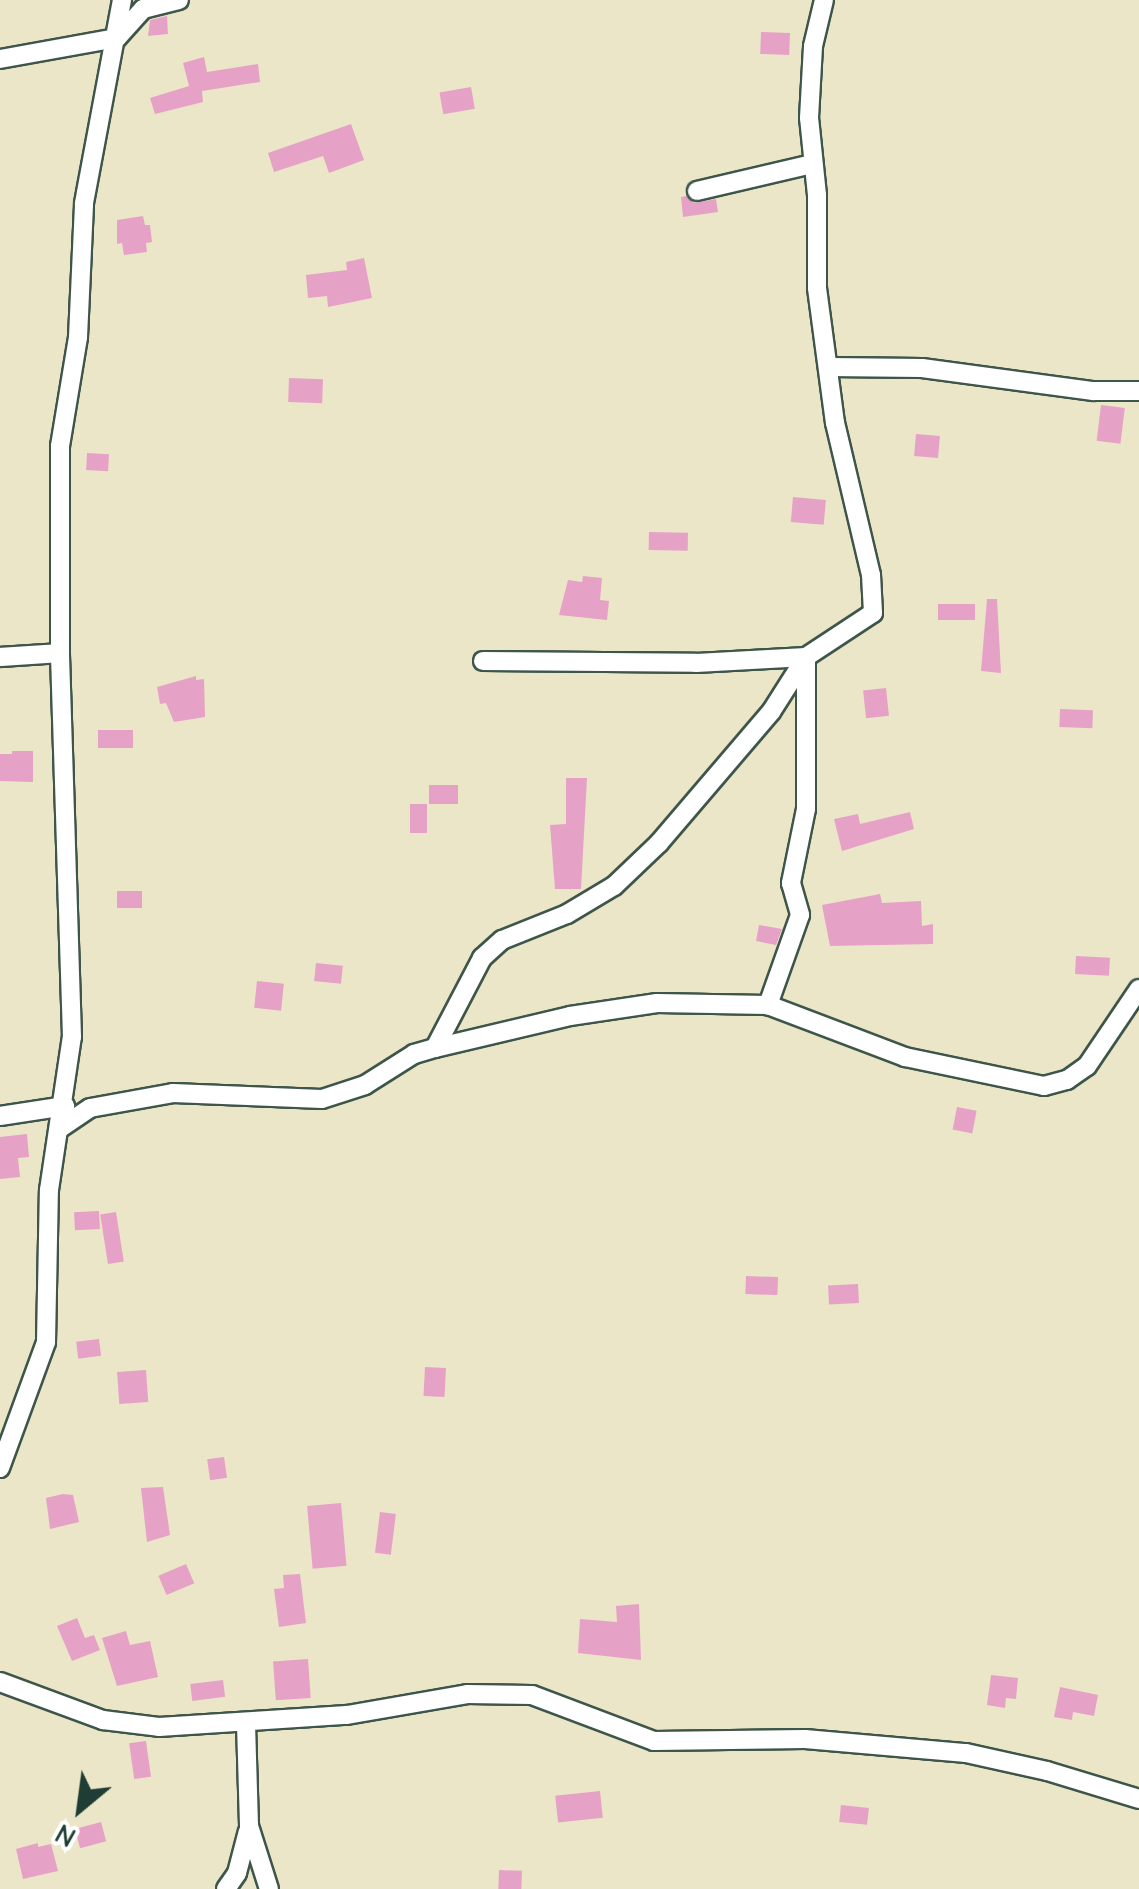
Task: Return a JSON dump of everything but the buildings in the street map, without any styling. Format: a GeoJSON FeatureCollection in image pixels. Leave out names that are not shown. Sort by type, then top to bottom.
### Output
{"type":"FeatureCollection","features":[{"type":"Feature","properties":{"kind":"street"},"geometry":{"type":"LineString","coordinates":[[0,1468],[46,1342],[48,1190],[72,1037],[60,654],[60,446],[78,337],[84,202],[122,0]]}},
{"type":"Feature","properties":{"kind":"street"},"geometry":{"type":"LineString","coordinates":[[0,59],[117,38],[144,9],[179,0]]}},
{"type":"Feature","properties":{"kind":"street"},"geometry":{"type":"LineString","coordinates":[[435,1048],[482,958],[502,940],[591,902],[638,863],[771,712],[806,657],[872,613],[875,598],[835,423],[817,288],[817,196],[810,87],[824,0]]}},
{"type":"Feature","properties":{"kind":"street"},"geometry":{"type":"LineString","coordinates":[[696,191],[812,164]]}},
{"type":"Feature","properties":{"kind":"street"},"geometry":{"type":"LineString","coordinates":[[829,367],[922,368],[1093,391],[1139,391]]}},
{"type":"Feature","properties":{"kind":"street"},"geometry":{"type":"LineString","coordinates":[[0,657],[60,654]]}},
{"type":"Feature","properties":{"kind":"street"},"geometry":{"type":"LineString","coordinates":[[483,661],[696,663],[806,657]]}},
{"type":"Feature","properties":{"kind":"street"},"geometry":{"type":"LineString","coordinates":[[768,1006],[800,915],[791,884],[806,809],[806,657]]}},
{"type":"Feature","properties":{"kind":"street"},"geometry":{"type":"LineString","coordinates":[[59,1129],[90,1108],[173,1094],[322,1099],[365,1085],[402,1061],[435,1048],[609,1008],[703,1001],[768,1006],[905,1057],[1044,1086],[1067,1080],[1087,1066],[1139,990]]}},
{"type":"Feature","properties":{"kind":"street"},"geometry":{"type":"LineString","coordinates":[[0,1116],[64,1106]]}},
{"type":"Feature","properties":{"kind":"street"},"geometry":{"type":"LineString","coordinates":[[0,1682],[103,1720],[159,1726],[246,1724],[347,1715],[448,1696],[532,1695],[654,1741],[805,1739],[966,1752],[1048,1770],[1139,1799]]}},
{"type":"Feature","properties":{"kind":"street"},"geometry":{"type":"LineString","coordinates":[[246,1724],[249,1826],[269,1889]]}},
{"type":"Feature","properties":{"kind":"street"},"geometry":{"type":"LineString","coordinates":[[226,1889],[237,1873],[249,1826]]}}]}
